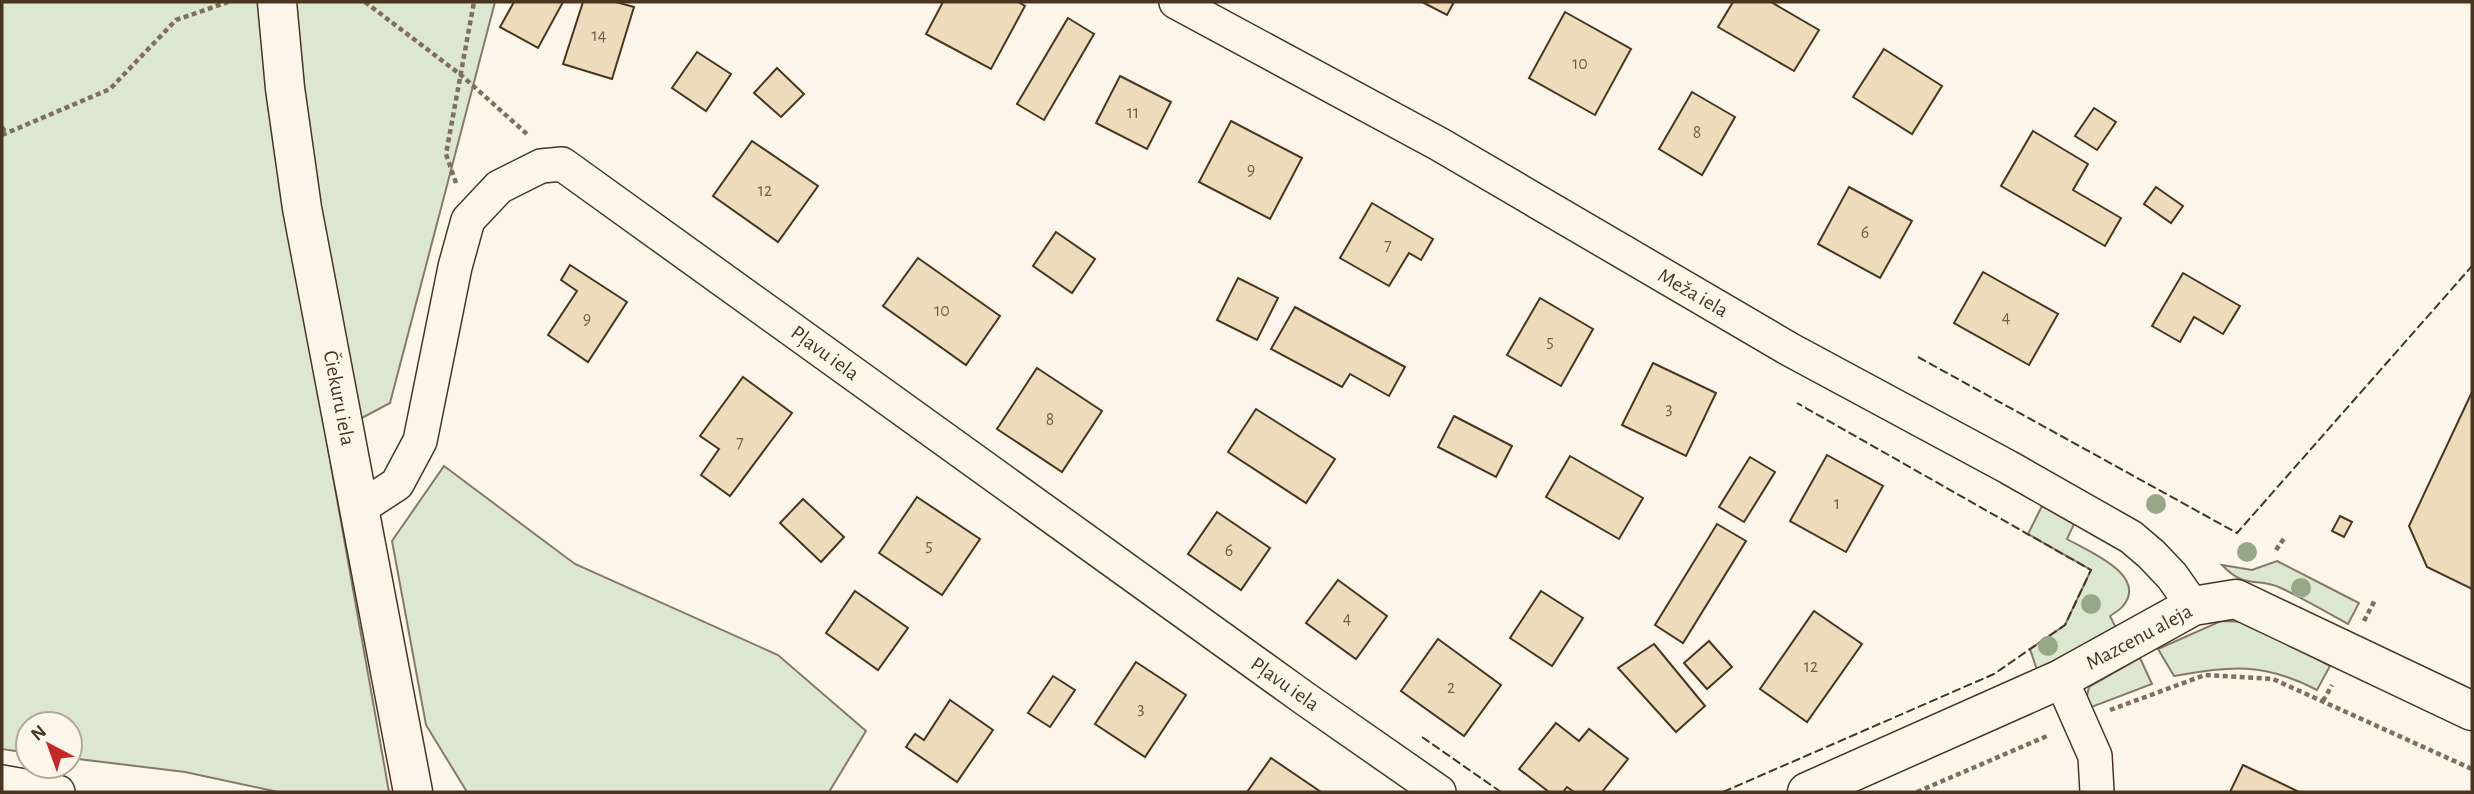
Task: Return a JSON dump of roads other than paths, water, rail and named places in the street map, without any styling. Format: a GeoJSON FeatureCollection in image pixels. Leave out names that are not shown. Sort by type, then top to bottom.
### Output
{"type":"FeatureCollection","features":[{"type":"Feature","properties":{"kind":"main road","name":"Čiekuru iela"},"geometry":{"type":"LineString","coordinates":[[277,2],[285,88],[302,208],[413,792]]}},
{"type":"Feature","properties":{"kind":"main road","name":"Mazcenu aleja"},"geometry":{"type":"LineString","coordinates":[[1807,792],[2062,679],[2193,606],[2236,599],[2472,711]]}},
{"type":"Feature","properties":{"kind":"street","name":"Meža iela"},"geometry":{"type":"LineString","coordinates":[[1175,2],[1439,144],[1789,349],[2131,537],[2165,569],[2193,606]]}},
{"type":"Feature","properties":{"kind":"street","name":"Pļavu iela"},"geometry":{"type":"LineString","coordinates":[[360,508],[397,484],[420,441],[455,267],[468,220],[499,187],[541,166],[562,164],[1439,792]]}},
{"type":"Feature","properties":{"kind":"street"},"geometry":{"type":"LineString","coordinates":[[2062,679],[2095,756],[2097,792]]}},
{"type":"Feature","properties":{"kind":"street"},"geometry":{"type":"LineString","coordinates":[[2,782],[58,792]]}}]}
